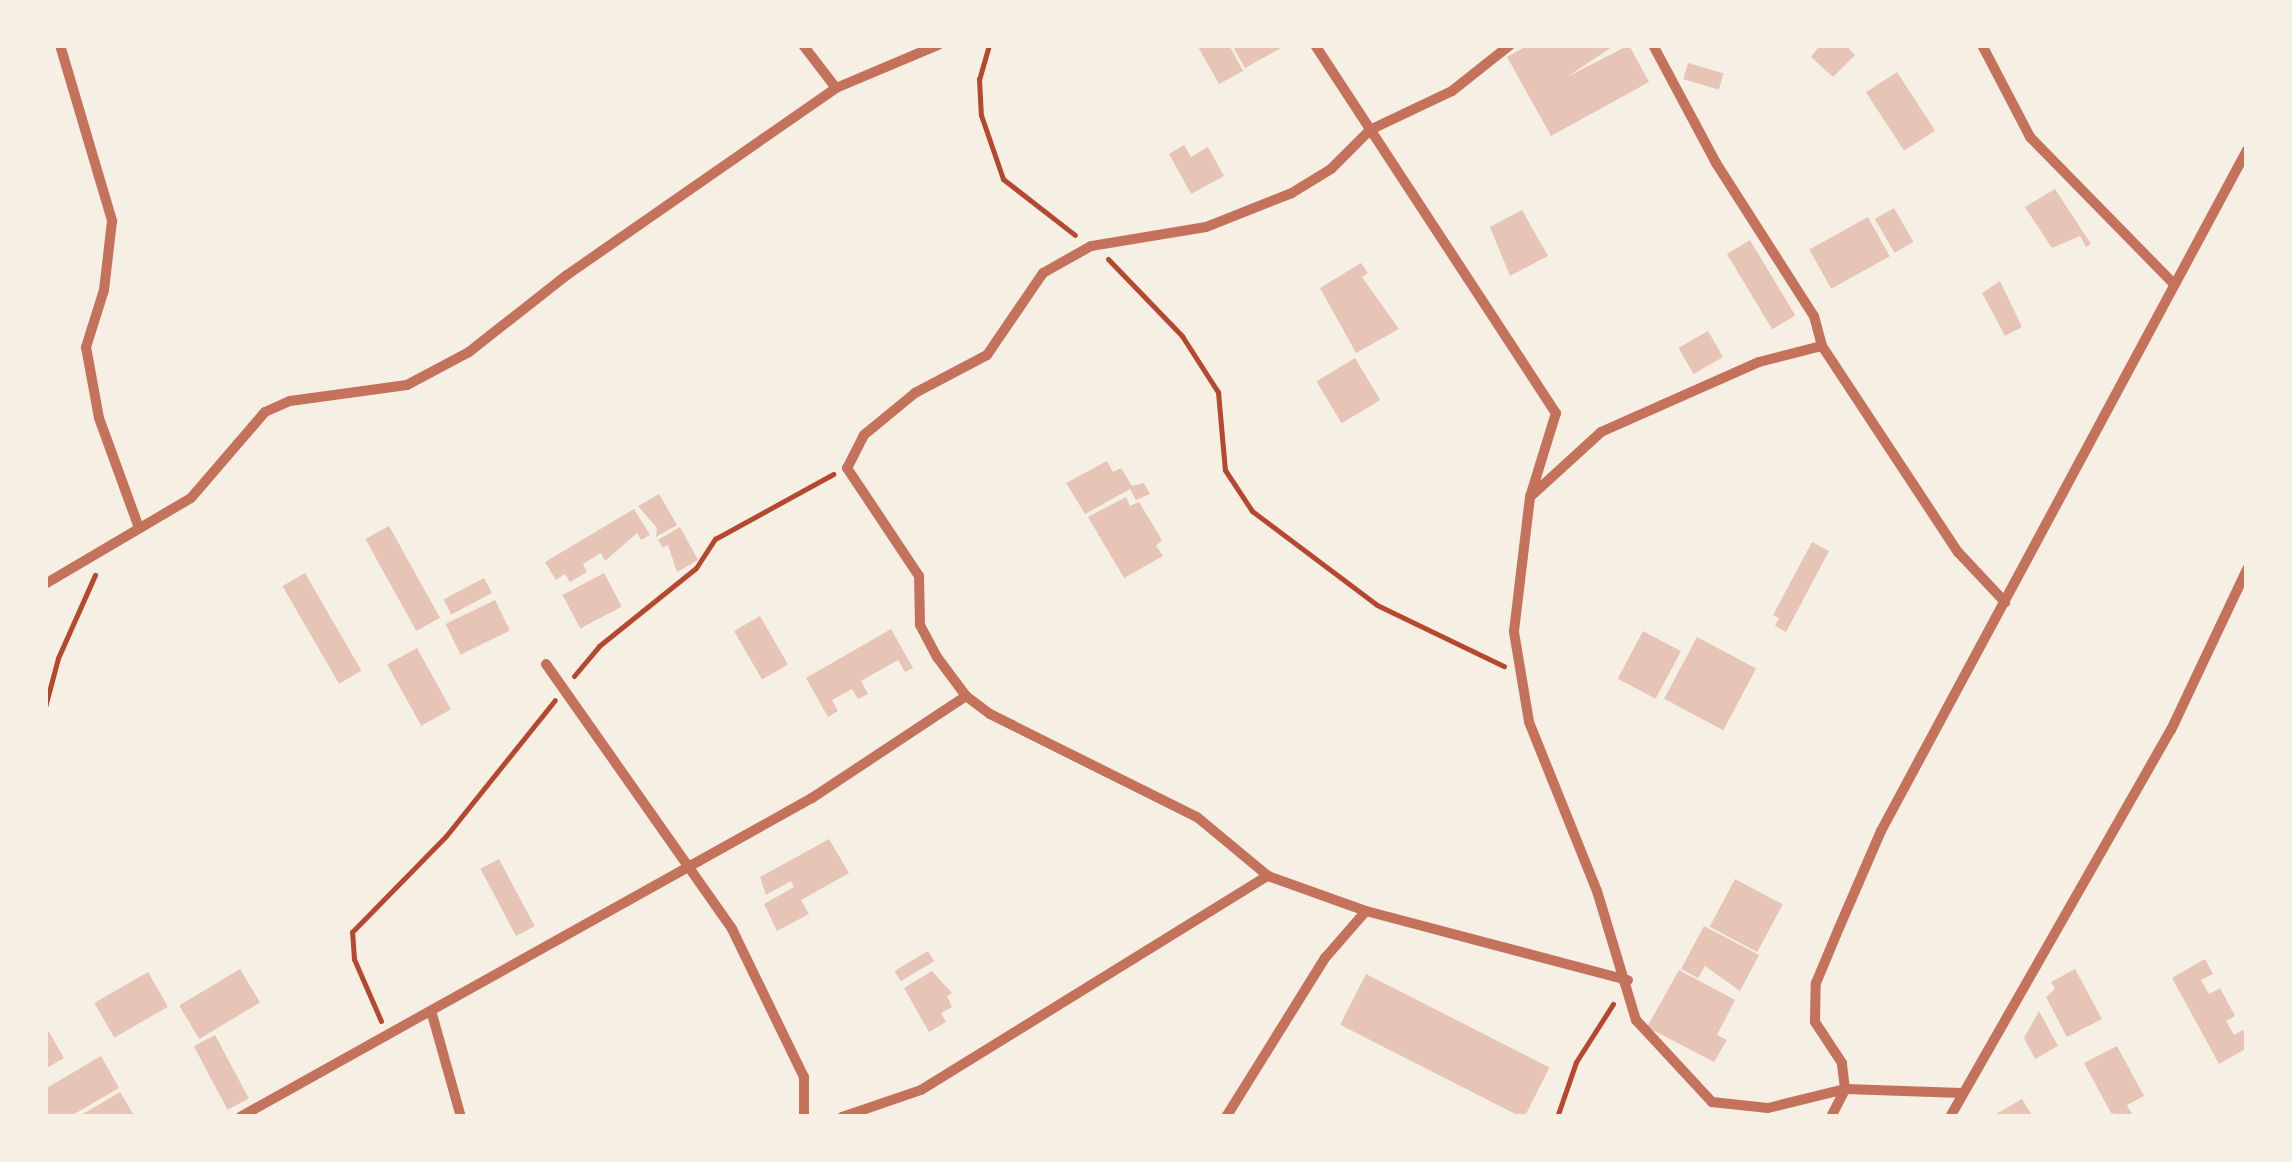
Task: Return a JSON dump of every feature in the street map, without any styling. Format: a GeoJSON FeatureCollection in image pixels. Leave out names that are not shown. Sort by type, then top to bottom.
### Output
{"type":"FeatureCollection","features":[{"type":"Feature","properties":{"kind":"street"},"geometry":{"type":"LineString","coordinates":[[60,45],[112,221],[104,290],[86,347],[99,418],[139,528]]}},
{"type":"Feature","properties":{"kind":"street"},"geometry":{"type":"LineString","coordinates":[[803,45],[836,88]]}},
{"type":"Feature","properties":{"kind":"street"},"geometry":{"type":"LineString","coordinates":[[45,584],[190,498],[265,412],[290,401],[407,384],[469,352],[567,275],[836,88],[938,45]]}},
{"type":"Feature","properties":{"kind":"street"},"geometry":{"type":"LineString","coordinates":[[1315,45],[1556,414],[1530,497],[1514,632],[1526,675],[1528,722],[1597,891],[1612,957],[1628,980],[1636,1020],[1712,1102],[1768,1108],[1845,1088],[1962,1093]]}},
{"type":"Feature","properties":{"kind":"street"},"geometry":{"type":"LineString","coordinates":[[1510,45],[1452,91],[1370,130],[1331,169],[1292,193],[1206,227],[1091,246],[1043,273],[987,355],[915,394],[864,435],[847,468],[919,576],[920,625],[966,696],[1197,816],[1268,876],[1366,912],[1628,980]]}},
{"type":"Feature","properties":{"kind":"street"},"geometry":{"type":"LineString","coordinates":[[1653,45],[1697,131],[1814,316],[1822,346],[1958,552],[2005,602]]}},
{"type":"Feature","properties":{"kind":"street"},"geometry":{"type":"LineString","coordinates":[[1982,45],[2030,137],[2173,283]]}},
{"type":"Feature","properties":{"kind":"street"},"geometry":{"type":"LineString","coordinates":[[1830,1117],[1845,1088],[1842,1063],[1815,1022],[1816,983],[1881,830],[2247,150]]}},
{"type":"Feature","properties":{"kind":"street"},"geometry":{"type":"LineString","coordinates":[[1530,497],[1601,432],[1759,362],[1822,346]]}},
{"type":"Feature","properties":{"kind":"street"},"geometry":{"type":"LineString","coordinates":[[1950,1117],[2170,730],[2247,569]]}},
{"type":"Feature","properties":{"kind":"street"},"geometry":{"type":"LineString","coordinates":[[546,664],[683,866],[732,929],[770,999],[804,1077],[804,1117]]}},
{"type":"Feature","properties":{"kind":"street"},"geometry":{"type":"LineString","coordinates":[[240,1117],[432,1014],[683,866],[812,798],[966,696]]}},
{"type":"Feature","properties":{"kind":"street"},"geometry":{"type":"LineString","coordinates":[[842,1117],[921,1090],[1268,876]]}},
{"type":"Feature","properties":{"kind":"street"},"geometry":{"type":"LineString","coordinates":[[1226,1117],[1324,958],[1366,912]]}},
{"type":"Feature","properties":{"kind":"street"},"geometry":{"type":"LineString","coordinates":[[432,1014],[461,1117]]}},
{"type":"Feature","properties":{"kind":"path"},"geometry":{"type":"LineString","coordinates":[[990,45],[979,79],[981,116],[1003,179],[1129,275],[1218,392],[1225,470],[1252,511],[1377,605],[1526,675]]}},
{"type":"Feature","properties":{"kind":"path"},"geometry":{"type":"LineString","coordinates":[[388,1038],[354,960],[352,932],[446,836],[598,646],[696,568],[714,539],[847,468]]}},
{"type":"Feature","properties":{"kind":"path"},"geometry":{"type":"LineString","coordinates":[[45,707],[83,595],[112,545]]}},
{"type":"Feature","properties":{"kind":"path"},"geometry":{"type":"LineString","coordinates":[[1557,1117],[1576,1062],[1628,980]]}},
{"type":"Feature","properties":{"kind":"building"},"geometry":{"type":"Polygon","coordinates":[[[1197,45],[1229,45],[1243,71],[1219,84],[1197,45]]]}},
{"type":"Feature","properties":{"kind":"building"},"geometry":{"type":"Polygon","coordinates":[[[1232,45],[1279,45],[1281,48],[1245,68],[1232,45]]]}},
{"type":"Feature","properties":{"kind":"building"},"geometry":{"type":"Polygon","coordinates":[[[1528,45],[1615,45],[1567,77],[1629,45],[1649,82],[1551,136],[1507,57],[1528,45]]]}},
{"type":"Feature","properties":{"kind":"building"},"geometry":{"type":"Polygon","coordinates":[[[1820,45],[1846,45],[1855,55],[1833,77],[1811,57],[1820,45]]]}},
{"type":"Feature","properties":{"kind":"building"},"geometry":{"type":"Polygon","coordinates":[[[1688,63],[1724,73],[1719,90],[1683,79],[1688,63]]]}},
{"type":"Feature","properties":{"kind":"building"},"geometry":{"type":"Polygon","coordinates":[[[1897,72],[1935,131],[1904,151],[1866,92],[1897,72]]]}},
{"type":"Feature","properties":{"kind":"building"},"geometry":{"type":"Polygon","coordinates":[[[1184,145],[1191,157],[1208,147],[1224,176],[1191,194],[1169,154],[1184,145]]]}},
{"type":"Feature","properties":{"kind":"building"},"geometry":{"type":"Polygon","coordinates":[[[2055,189],[2091,244],[2086,247],[2080,236],[2052,248],[2025,207],[2055,189]]]}},
{"type":"Feature","properties":{"kind":"building"},"geometry":{"type":"Polygon","coordinates":[[[1894,208],[1914,242],[1894,253],[1875,219],[1894,208]]]}},
{"type":"Feature","properties":{"kind":"building"},"geometry":{"type":"Polygon","coordinates":[[[1522,210],[1548,256],[1510,276],[1490,227],[1522,210]]]}},
{"type":"Feature","properties":{"kind":"building"},"geometry":{"type":"Polygon","coordinates":[[[1868,217],[1890,256],[1831,289],[1809,249],[1868,217]]]}},
{"type":"Feature","properties":{"kind":"building"},"geometry":{"type":"Polygon","coordinates":[[[1750,240],[1795,315],[1772,329],[1727,254],[1750,240]]]}},
{"type":"Feature","properties":{"kind":"building"},"geometry":{"type":"Polygon","coordinates":[[[1361,263],[1368,273],[1362,277],[1399,329],[1356,353],[1320,288],[1361,263]]]}},
{"type":"Feature","properties":{"kind":"building"},"geometry":{"type":"Polygon","coordinates":[[[2000,281],[2022,327],[2005,336],[1982,293],[2000,281]]]}},
{"type":"Feature","properties":{"kind":"building"},"geometry":{"type":"Polygon","coordinates":[[[1708,331],[1723,357],[1694,374],[1679,348],[1708,331]]]}},
{"type":"Feature","properties":{"kind":"building"},"geometry":{"type":"Polygon","coordinates":[[[1355,358],[1380,400],[1342,423],[1316,381],[1355,358]]]}},
{"type":"Feature","properties":{"kind":"building"},"geometry":{"type":"Polygon","coordinates":[[[1107,461],[1113,472],[1121,468],[1132,486],[1144,483],[1150,494],[1136,500],[1130,489],[1085,514],[1066,483],[1107,461]]]}},
{"type":"Feature","properties":{"kind":"building"},"geometry":{"type":"Polygon","coordinates":[[[659,494],[677,525],[656,537],[657,528],[638,506],[659,494]]]}},
{"type":"Feature","properties":{"kind":"building"},"geometry":{"type":"Polygon","coordinates":[[[1126,497],[1130,506],[1139,502],[1162,540],[1156,546],[1163,556],[1124,578],[1088,517],[1126,497]]]}},
{"type":"Feature","properties":{"kind":"building"},"geometry":{"type":"Polygon","coordinates":[[[634,509],[650,535],[641,540],[637,533],[605,561],[601,553],[583,564],[587,572],[570,582],[565,574],[556,580],[545,562],[634,509]]]}},
{"type":"Feature","properties":{"kind":"building"},"geometry":{"type":"Polygon","coordinates":[[[389,526],[440,618],[416,631],[365,539],[389,526]]]}},
{"type":"Feature","properties":{"kind":"building"},"geometry":{"type":"Polygon","coordinates":[[[680,527],[698,560],[677,572],[668,545],[663,548],[658,540],[680,527]]]}},
{"type":"Feature","properties":{"kind":"building"},"geometry":{"type":"Polygon","coordinates":[[[1812,542],[1829,551],[1786,632],[1775,626],[1779,618],[1773,615],[1812,542]]]}},
{"type":"Feature","properties":{"kind":"building"},"geometry":{"type":"Polygon","coordinates":[[[305,573],[362,671],[339,684],[282,586],[305,573]]]}},
{"type":"Feature","properties":{"kind":"building"},"geometry":{"type":"Polygon","coordinates":[[[604,573],[622,607],[580,629],[563,595],[604,573]]]}},
{"type":"Feature","properties":{"kind":"building"},"geometry":{"type":"Polygon","coordinates":[[[484,578],[492,593],[451,615],[443,600],[484,578]]]}},
{"type":"Feature","properties":{"kind":"building"},"geometry":{"type":"Polygon","coordinates":[[[495,600],[510,631],[460,655],[446,624],[495,600]]]}},
{"type":"Feature","properties":{"kind":"building"},"geometry":{"type":"Polygon","coordinates":[[[760,616],[788,664],[762,679],[734,631],[760,616]]]}},
{"type":"Feature","properties":{"kind":"building"},"geometry":{"type":"Polygon","coordinates":[[[891,629],[913,668],[905,672],[898,660],[861,681],[868,694],[858,699],[852,689],[832,700],[838,711],[828,717],[806,678],[891,629]]]}},
{"type":"Feature","properties":{"kind":"building"},"geometry":{"type":"Polygon","coordinates":[[[1643,631],[1681,651],[1656,699],[1618,679],[1643,631]]]}},
{"type":"Feature","properties":{"kind":"building"},"geometry":{"type":"Polygon","coordinates":[[[1697,637],[1756,668],[1723,730],[1664,699],[1697,637]]]}},
{"type":"Feature","properties":{"kind":"building"},"geometry":{"type":"Polygon","coordinates":[[[417,648],[451,709],[421,726],[387,664],[417,648]]]}},
{"type":"Feature","properties":{"kind":"building"},"geometry":{"type":"Polygon","coordinates":[[[829,839],[849,873],[801,900],[809,914],[777,931],[764,904],[794,887],[791,881],[766,895],[760,877],[829,839]]]}},
{"type":"Feature","properties":{"kind":"building"},"geometry":{"type":"Polygon","coordinates":[[[499,859],[535,926],[516,936],[480,869],[499,859]]]}},
{"type":"Feature","properties":{"kind":"building"},"geometry":{"type":"Polygon","coordinates":[[[1735,879],[1783,904],[1757,952],[1710,927],[1735,879]]]}},
{"type":"Feature","properties":{"kind":"building"},"geometry":{"type":"Polygon","coordinates":[[[1704,926],[1759,955],[1740,991],[1705,966],[1698,978],[1681,969],[1704,926]]]}},
{"type":"Feature","properties":{"kind":"building"},"geometry":{"type":"Polygon","coordinates":[[[928,951],[934,961],[901,981],[895,971],[928,951]]]}},
{"type":"Feature","properties":{"kind":"building"},"geometry":{"type":"Polygon","coordinates":[[[2205,959],[2213,974],[2201,980],[2209,994],[2220,988],[2235,1016],[2226,1021],[2234,1035],[2243,1030],[2247,1037],[2247,1048],[2219,1064],[2172,978],[2205,959]]]}},
{"type":"Feature","properties":{"kind":"building"},"geometry":{"type":"Polygon","coordinates":[[[240,969],[260,1002],[199,1039],[179,1006],[240,969]]]}},
{"type":"Feature","properties":{"kind":"building"},"geometry":{"type":"Polygon","coordinates":[[[2075,969],[2102,1019],[2067,1037],[2046,997],[2055,989],[2051,982],[2075,969]]]}},
{"type":"Feature","properties":{"kind":"building"},"geometry":{"type":"Polygon","coordinates":[[[1679,970],[1735,1000],[1717,1035],[1727,1040],[1714,1062],[1647,1027],[1679,970]]]}},
{"type":"Feature","properties":{"kind":"building"},"geometry":{"type":"Polygon","coordinates":[[[932,971],[952,993],[947,996],[952,1007],[941,1013],[946,1022],[929,1032],[904,988],[932,971]]]}},
{"type":"Feature","properties":{"kind":"building"},"geometry":{"type":"Polygon","coordinates":[[[148,972],[168,1007],[114,1038],[94,1003],[148,972]]]}},
{"type":"Feature","properties":{"kind":"building"},"geometry":{"type":"Polygon","coordinates":[[[1366,974],[1550,1068],[1521,1117],[1340,1025],[1366,974]]]}},
{"type":"Feature","properties":{"kind":"building"},"geometry":{"type":"Polygon","coordinates":[[[2039,1011],[2058,1046],[2035,1059],[2024,1038],[2039,1011]]]}},
{"type":"Feature","properties":{"kind":"building"},"geometry":{"type":"Polygon","coordinates":[[[45,1025],[64,1058],[45,1069],[45,1025]]]}},
{"type":"Feature","properties":{"kind":"building"},"geometry":{"type":"Polygon","coordinates":[[[215,1035],[249,1099],[228,1110],[194,1046],[215,1035]]]}},
{"type":"Feature","properties":{"kind":"building"},"geometry":{"type":"Polygon","coordinates":[[[2117,1046],[2144,1096],[2127,1105],[2132,1114],[2127,1117],[2111,1113],[2084,1063],[2117,1046]]]}},
{"type":"Feature","properties":{"kind":"building"},"geometry":{"type":"Polygon","coordinates":[[[101,1056],[119,1088],[69,1117],[45,1117],[45,1089],[101,1056]]]}},
{"type":"Feature","properties":{"kind":"building"},"geometry":{"type":"Polygon","coordinates":[[[120,1092],[135,1117],[83,1114],[120,1092]]]}},
{"type":"Feature","properties":{"kind":"building"},"geometry":{"type":"Polygon","coordinates":[[[2022,1099],[2033,1117],[1991,1117],[2022,1099]]]}}]}
